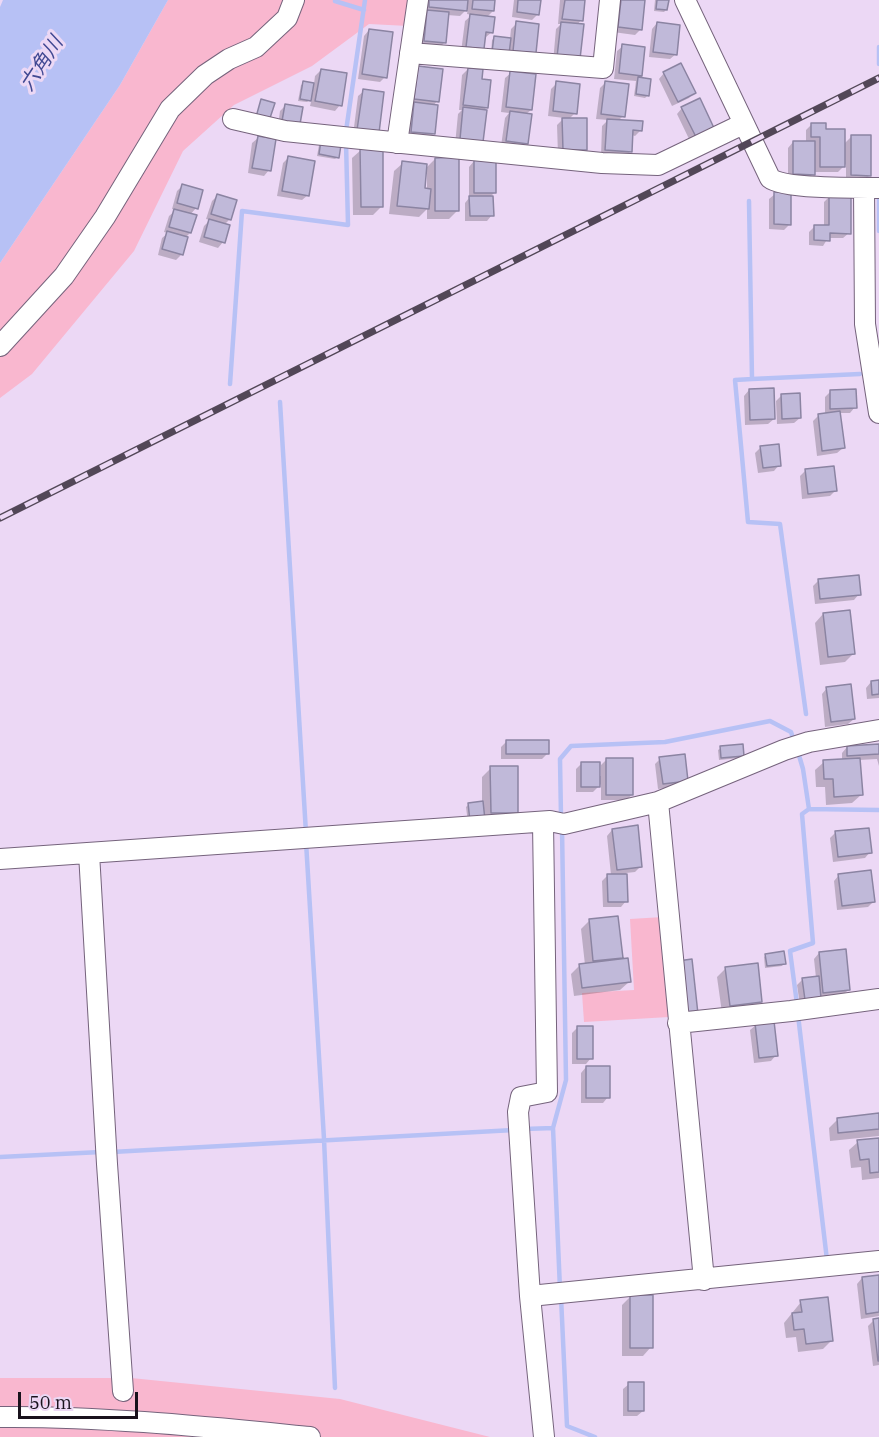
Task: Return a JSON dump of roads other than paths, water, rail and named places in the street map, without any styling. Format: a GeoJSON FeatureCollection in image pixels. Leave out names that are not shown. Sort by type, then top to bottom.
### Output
{"type":"FeatureCollection","features":[{"type":"Feature","properties":{"kind":"street"},"geometry":{"type":"LineString","coordinates":[[0,346],[64,276],[105,217],[170,109],[205,75],[229,59],[256,47],[286,18],[294,0]]}},
{"type":"Feature","properties":{"kind":"street"},"geometry":{"type":"LineString","coordinates":[[397,143],[418,0]]}},
{"type":"Feature","properties":{"kind":"street"},"geometry":{"type":"LineString","coordinates":[[410,53],[603,68],[610,0]]}},
{"type":"Feature","properties":{"kind":"street"},"geometry":{"type":"LineString","coordinates":[[685,0],[770,178],[775,183],[873,188],[865,324],[879,413]]}},
{"type":"Feature","properties":{"kind":"street"},"geometry":{"type":"LineString","coordinates":[[233,120],[285,131],[397,143],[602,163],[658,165],[743,124]]}},
{"type":"Feature","properties":{"kind":"street"},"geometry":{"type":"LineString","coordinates":[[0,859],[552,823],[658,802],[808,742],[879,730]]}},
{"type":"Feature","properties":{"kind":"street"},"geometry":{"type":"LineString","coordinates":[[658,802],[704,1280]]}},
{"type":"Feature","properties":{"kind":"street"},"geometry":{"type":"LineString","coordinates":[[546,1436],[538,1294],[518,1112],[521,1097],[547,1092],[552,823]]}},
{"type":"Feature","properties":{"kind":"street"},"geometry":{"type":"LineString","coordinates":[[89,853],[123,1392]]}},
{"type":"Feature","properties":{"kind":"street"},"geometry":{"type":"LineString","coordinates":[[678,1023],[879,999]]}},
{"type":"Feature","properties":{"kind":"street"},"geometry":{"type":"LineString","coordinates":[[538,1294],[704,1280],[879,1261]]}},
{"type":"Feature","properties":{"kind":"street"},"geometry":{"type":"LineString","coordinates":[[0,1417],[159,1423],[310,1437]]}},
{"type":"Feature","properties":{"kind":"water","name":"六角川"},"geometry":{"type":"Polygon","coordinates":[[[3,0],[168,0],[120,85],[0,263],[0,7],[3,0]]]}},
{"type":"Feature","properties":{"kind":"waterway"},"geometry":{"type":"LineString","coordinates":[[346,131],[365,0]]}},
{"type":"Feature","properties":{"kind":"waterway"},"geometry":{"type":"LineString","coordinates":[[335,1],[364,10]]}},
{"type":"Feature","properties":{"kind":"waterway"},"geometry":{"type":"LineString","coordinates":[[879,47],[879,64]]}},
{"type":"Feature","properties":{"kind":"waterway"},"geometry":{"type":"LineString","coordinates":[[230,384],[242,211],[348,225],[346,142]]}},
{"type":"Feature","properties":{"kind":"waterway"},"geometry":{"type":"LineString","coordinates":[[879,199],[879,231]]}},
{"type":"Feature","properties":{"kind":"waterway"},"geometry":{"type":"LineString","coordinates":[[749,201],[752,379],[735,380],[748,522],[780,524],[806,714]]}},
{"type":"Feature","properties":{"kind":"waterway"},"geometry":{"type":"LineString","coordinates":[[752,379],[860,374]]}},
{"type":"Feature","properties":{"kind":"waterway"},"geometry":{"type":"LineString","coordinates":[[280,402],[306,833]]}},
{"type":"Feature","properties":{"kind":"waterway"},"geometry":{"type":"LineString","coordinates":[[561,817],[560,759],[571,746],[665,742],[770,721],[791,732],[794,741]]}},
{"type":"Feature","properties":{"kind":"waterway"},"geometry":{"type":"LineString","coordinates":[[798,752],[809,809],[879,810]]}},
{"type":"Feature","properties":{"kind":"waterway"},"geometry":{"type":"LineString","coordinates":[[797,1004],[790,951],[813,943],[802,814],[809,809]]}},
{"type":"Feature","properties":{"kind":"waterway"},"geometry":{"type":"LineString","coordinates":[[560,1289],[553,1128],[566,1080],[562,828]]}},
{"type":"Feature","properties":{"kind":"waterway"},"geometry":{"type":"LineString","coordinates":[[306,842],[324,1139],[335,1388]]}},
{"type":"Feature","properties":{"kind":"waterway"},"geometry":{"type":"LineString","coordinates":[[798,1015],[827,1260]]}},
{"type":"Feature","properties":{"kind":"waterway"},"geometry":{"type":"LineString","coordinates":[[525,1129],[553,1128]]}},
{"type":"Feature","properties":{"kind":"waterway"},"geometry":{"type":"LineString","coordinates":[[112,1152],[514,1130]]}},
{"type":"Feature","properties":{"kind":"waterway"},"geometry":{"type":"LineString","coordinates":[[0,1157],[101,1152]]}},
{"type":"Feature","properties":{"kind":"waterway"},"geometry":{"type":"LineString","coordinates":[[561,1297],[567,1426],[595,1437]]}},
{"type":"Feature","properties":{"kind":"railway"},"geometry":{"type":"LineString","coordinates":[[0,518],[879,78]]}}]}
